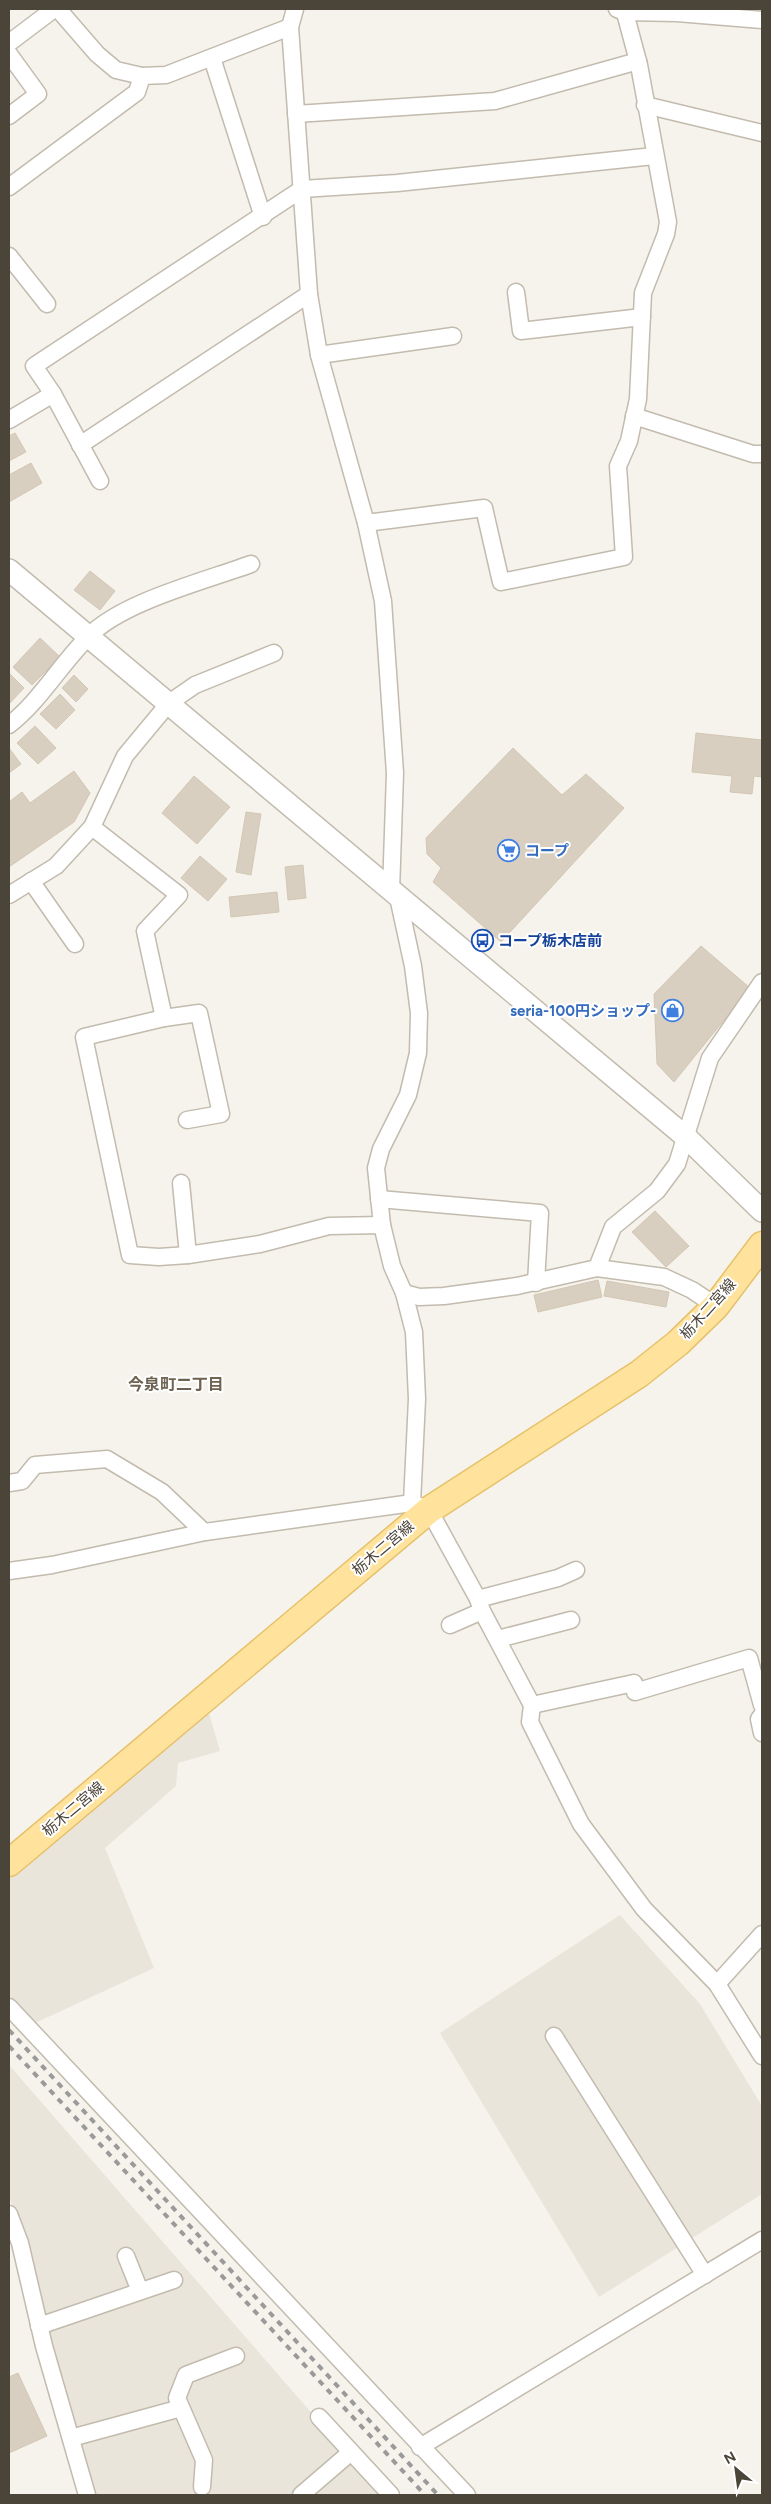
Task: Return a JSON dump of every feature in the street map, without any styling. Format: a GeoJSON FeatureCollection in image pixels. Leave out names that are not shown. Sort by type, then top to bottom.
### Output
{"type":"FeatureCollection","features":[{"type":"Feature","properties":{"kind":"main road","name":"栃木二宮線"},"geometry":{"type":"LineString","coordinates":[[9,1863],[421,1507],[639,1374],[678,1343],[716,1306],[762,1245]]}},
{"type":"Feature","properties":{"kind":"street"},"geometry":{"type":"LineString","coordinates":[[9,43],[54,9]]}},
{"type":"Feature","properties":{"kind":"street"},"geometry":{"type":"LineString","coordinates":[[58,9],[97,54],[116,70],[142,76],[166,75],[290,27]]}},
{"type":"Feature","properties":{"kind":"street"},"geometry":{"type":"LineString","coordinates":[[296,9],[290,27],[308,294],[318,355],[366,523],[383,601],[395,763],[394,894],[413,966],[419,1013],[418,1053],[408,1095],[381,1149],[376,1168],[382,1225],[392,1266],[404,1293],[414,1332],[421,1507],[480,1605],[532,1705],[530,1722],[580,1824],[644,1909],[717,1984],[762,2056]]}},
{"type":"Feature","properties":{"kind":"street"},"geometry":{"type":"LineString","coordinates":[[366,523],[484,508],[501,582],[624,558],[618,466],[629,441],[638,399],[644,293],[666,234],[668,222],[654,156],[638,61],[622,10],[686,13],[762,20]]}},
{"type":"Feature","properties":{"kind":"street"},"geometry":{"type":"LineString","coordinates":[[9,54],[38,94],[9,116]]}},
{"type":"Feature","properties":{"kind":"street"},"geometry":{"type":"LineString","coordinates":[[212,58],[263,217]]}},
{"type":"Feature","properties":{"kind":"street"},"geometry":{"type":"LineString","coordinates":[[296,114],[495,101],[638,61]]}},
{"type":"Feature","properties":{"kind":"street"},"geometry":{"type":"LineString","coordinates":[[9,187],[137,92],[142,76]]}},
{"type":"Feature","properties":{"kind":"street"},"geometry":{"type":"LineString","coordinates":[[645,105],[762,133]]}},
{"type":"Feature","properties":{"kind":"street"},"geometry":{"type":"LineString","coordinates":[[100,482],[53,394],[34,366],[263,217],[302,189],[397,183],[654,156]]}},
{"type":"Feature","properties":{"kind":"street"},"geometry":{"type":"LineString","coordinates":[[9,256],[47,304]]}},
{"type":"Feature","properties":{"kind":"street"},"geometry":{"type":"LineString","coordinates":[[516,292],[521,331],[642,317]]}},
{"type":"Feature","properties":{"kind":"street"},"geometry":{"type":"LineString","coordinates":[[80,444],[308,294]]}},
{"type":"Feature","properties":{"kind":"street"},"geometry":{"type":"LineString","coordinates":[[318,355],[453,336]]}},
{"type":"Feature","properties":{"kind":"street"},"geometry":{"type":"LineString","coordinates":[[9,420],[53,394]]}},
{"type":"Feature","properties":{"kind":"street"},"geometry":{"type":"LineString","coordinates":[[634,416],[753,454],[762,454]]}},
{"type":"Feature","properties":{"kind":"street"},"geometry":{"type":"LineString","coordinates":[[9,725],[23,714],[88,636],[113,616],[251,564]]}},
{"type":"Feature","properties":{"kind":"street"},"geometry":{"type":"LineString","coordinates":[[9,570],[687,1138],[762,1211]]}},
{"type":"Feature","properties":{"kind":"street"},"geometry":{"type":"LineString","coordinates":[[9,895],[56,866],[92,826],[125,756],[169,703],[196,685],[274,653]]}},
{"type":"Feature","properties":{"kind":"street"},"geometry":{"type":"LineString","coordinates":[[92,826],[178,895],[145,931],[164,1018]]}},
{"type":"Feature","properties":{"kind":"street"},"geometry":{"type":"LineString","coordinates":[[31,881],[75,944]]}},
{"type":"Feature","properties":{"kind":"street"},"geometry":{"type":"LineString","coordinates":[[597,1268],[613,1227],[666,1182],[677,1164],[687,1138],[710,1058],[762,982]]}},
{"type":"Feature","properties":{"kind":"street"},"geometry":{"type":"LineString","coordinates":[[187,1120],[221,1114],[199,1013],[164,1018],[84,1037],[130,1255],[159,1257],[188,1255],[260,1244],[329,1226],[382,1225]]}},
{"type":"Feature","properties":{"kind":"street"},"geometry":{"type":"LineString","coordinates":[[181,1183],[188,1255]]}},
{"type":"Feature","properties":{"kind":"street"},"geometry":{"type":"LineString","coordinates":[[379,1199],[540,1213],[536,1282]]}},
{"type":"Feature","properties":{"kind":"street"},"geometry":{"type":"LineString","coordinates":[[404,1293],[419,1298],[444,1296],[536,1282],[597,1268],[664,1278],[692,1290],[716,1306]]}},
{"type":"Feature","properties":{"kind":"street"},"geometry":{"type":"LineString","coordinates":[[9,1484],[22,1480],[35,1466],[107,1459],[162,1492],[204,1532]]}},
{"type":"Feature","properties":{"kind":"street"},"geometry":{"type":"LineString","coordinates":[[9,1571],[52,1565],[204,1532],[421,1507]]}},
{"type":"Feature","properties":{"kind":"street"},"geometry":{"type":"LineString","coordinates":[[450,1625],[480,1605],[576,1570]]}},
{"type":"Feature","properties":{"kind":"street"},"geometry":{"type":"LineString","coordinates":[[498,1639],[571,1620]]}},
{"type":"Feature","properties":{"kind":"street"},"geometry":{"type":"LineString","coordinates":[[532,1705],[634,1683],[635,1692],[749,1658],[762,1705]]}},
{"type":"Feature","properties":{"kind":"street"},"geometry":{"type":"LineString","coordinates":[[762,1715],[758,1719],[762,1733]]}},
{"type":"Feature","properties":{"kind":"street"},"geometry":{"type":"LineString","coordinates":[[717,1984],[762,1934]]}},
{"type":"Feature","properties":{"kind":"street"},"geometry":{"type":"LineString","coordinates":[[9,2007],[466,2495]]}},
{"type":"Feature","properties":{"kind":"street"},"geometry":{"type":"LineString","coordinates":[[554,2036],[705,2274]]}},
{"type":"Feature","properties":{"kind":"street"},"geometry":{"type":"LineString","coordinates":[[9,2214],[20,2243],[39,2326],[87,2495]]}},
{"type":"Feature","properties":{"kind":"street"},"geometry":{"type":"LineString","coordinates":[[420,2447],[762,2240]]}},
{"type":"Feature","properties":{"kind":"street"},"geometry":{"type":"LineString","coordinates":[[126,2256],[140,2292]]}},
{"type":"Feature","properties":{"kind":"street"},"geometry":{"type":"LineString","coordinates":[[39,2326],[174,2280]]}},
{"type":"Feature","properties":{"kind":"street"},"geometry":{"type":"LineString","coordinates":[[202,2487],[204,2460],[177,2398],[186,2375],[236,2356]]}},
{"type":"Feature","properties":{"kind":"street"},"geometry":{"type":"LineString","coordinates":[[71,2438],[181,2408]]}},
{"type":"Feature","properties":{"kind":"street"},"geometry":{"type":"LineString","coordinates":[[318,2417],[391,2495]]}},
{"type":"Feature","properties":{"kind":"street"},"geometry":{"type":"LineString","coordinates":[[301,2495],[351,2452]]}},
{"type":"Feature","properties":{"kind":"shaded area"},"geometry":{"type":"Polygon","coordinates":[[[207,1706],[220,1751],[178,1763],[176,1786],[105,1848],[154,1968],[33,2024],[9,2001],[9,1866],[207,1706]]]}},
{"type":"Feature","properties":{"kind":"shaded area"},"geometry":{"type":"Polygon","coordinates":[[[620,1915],[700,2004],[762,2106],[762,2194],[599,2297],[440,2033],[620,1915]]]}},
{"type":"Feature","properties":{"kind":"shaded area"},"geometry":{"type":"Polygon","coordinates":[[[9,2065],[383,2495],[93,2495],[48,2338],[24,2239],[9,2196],[9,2065]]]}},
{"type":"Feature","properties":{"kind":"building"},"geometry":{"type":"Polygon","coordinates":[[[15,433],[26,452],[9,461],[9,436],[15,433]]]}},
{"type":"Feature","properties":{"kind":"building"},"geometry":{"type":"Polygon","coordinates":[[[31,463],[42,483],[9,502],[9,475],[31,463]]]}},
{"type":"Feature","properties":{"kind":"building"},"geometry":{"type":"Polygon","coordinates":[[[90,571],[115,591],[100,610],[74,590],[90,571]]]}},
{"type":"Feature","properties":{"kind":"building"},"geometry":{"type":"Polygon","coordinates":[[[40,638],[60,657],[32,685],[13,667],[40,638]]]}},
{"type":"Feature","properties":{"kind":"building"},"geometry":{"type":"Polygon","coordinates":[[[9,673],[24,688],[9,704],[9,673]]]}},
{"type":"Feature","properties":{"kind":"building"},"geometry":{"type":"Polygon","coordinates":[[[74,675],[88,689],[76,702],[62,688],[74,675]]]}},
{"type":"Feature","properties":{"kind":"building"},"geometry":{"type":"Polygon","coordinates":[[[60,694],[75,710],[56,729],[40,714],[60,694]]]}},
{"type":"Feature","properties":{"kind":"building"},"geometry":{"type":"Polygon","coordinates":[[[35,726],[56,748],[38,764],[17,743],[35,726]]]}},
{"type":"Feature","properties":{"kind":"building"},"geometry":{"type":"Polygon","coordinates":[[[696,733],[762,740],[762,777],[754,776],[752,794],[730,792],[732,776],[692,772],[696,733]]]}},
{"type":"Feature","properties":{"kind":"building"},"geometry":{"type":"Polygon","coordinates":[[[9,748],[21,764],[9,773],[9,748]]]}},
{"type":"Feature","properties":{"kind":"building"},"geometry":{"type":"Polygon","coordinates":[[[513,748],[562,795],[586,774],[624,808],[501,942],[433,882],[441,868],[427,854],[426,838],[513,748]]]}},
{"type":"Feature","properties":{"kind":"building"},"geometry":{"type":"Polygon","coordinates":[[[74,771],[90,793],[74,822],[9,867],[9,802],[22,792],[30,803],[74,771]]]}},
{"type":"Feature","properties":{"kind":"building"},"geometry":{"type":"Polygon","coordinates":[[[194,776],[230,807],[197,844],[162,813],[194,776]]]}},
{"type":"Feature","properties":{"kind":"building"},"geometry":{"type":"Polygon","coordinates":[[[246,812],[261,814],[251,875],[236,872],[246,812]]]}},
{"type":"Feature","properties":{"kind":"building"},"geometry":{"type":"Polygon","coordinates":[[[200,856],[227,879],[208,901],[181,878],[200,856]]]}},
{"type":"Feature","properties":{"kind":"building"},"geometry":{"type":"Polygon","coordinates":[[[303,865],[306,898],[288,900],[285,867],[303,865]]]}},
{"type":"Feature","properties":{"kind":"building"},"geometry":{"type":"Polygon","coordinates":[[[277,892],[279,912],[231,917],[229,897],[277,892]]]}},
{"type":"Feature","properties":{"kind":"building"},"geometry":{"type":"Polygon","coordinates":[[[701,946],[750,988],[674,1082],[657,1064],[654,994],[701,946]]]}},
{"type":"Feature","properties":{"kind":"building"},"geometry":{"type":"Polygon","coordinates":[[[655,1211],[689,1246],[666,1267],[632,1232],[655,1211]]]}},
{"type":"Feature","properties":{"kind":"building"},"geometry":{"type":"Polygon","coordinates":[[[598,1280],[602,1297],[538,1312],[534,1295],[598,1280]]]}},
{"type":"Feature","properties":{"kind":"building"},"geometry":{"type":"Polygon","coordinates":[[[607,1281],[669,1292],[666,1307],[604,1296],[607,1281]]]}},
{"type":"Feature","properties":{"kind":"building"},"geometry":{"type":"Polygon","coordinates":[[[18,2373],[47,2436],[9,2453],[9,2377],[18,2373]]]}},
{"type":"Feature","properties":{"kind":"railway"},"geometry":{"type":"LineString","coordinates":[[9,2030],[438,2495]]}},
{"type":"Feature","properties":{"kind":"railway"},"geometry":{"type":"LineString","coordinates":[[9,2046],[425,2495]]}},
{"type":"Feature","properties":{"kind":"place","name":"コープ"},"geometry":{"type":"Point","coordinates":[509,851]}},
{"type":"Feature","properties":{"kind":"place","name":"コープ栃木店前"},"geometry":{"type":"Point","coordinates":[482,941]}},
{"type":"Feature","properties":{"kind":"place","name":"seria-100円ショップ-"},"geometry":{"type":"Point","coordinates":[672,1011]}},
{"type":"Feature","properties":{"kind":"district","name":"今泉町二丁目"},"geometry":{"type":"Point","coordinates":[176,1384]}}]}
